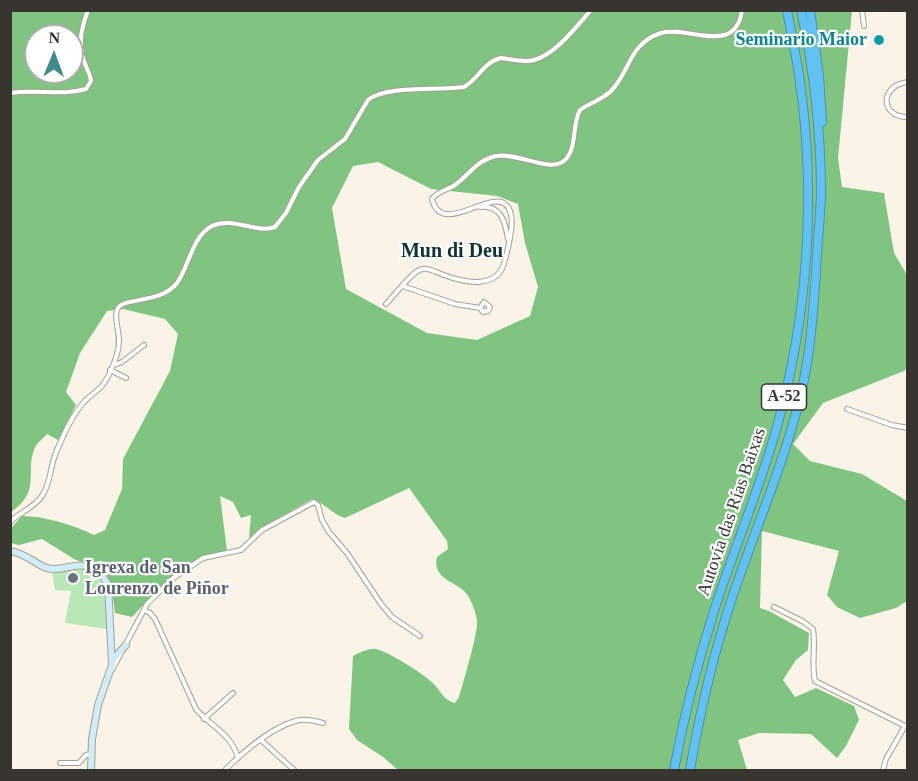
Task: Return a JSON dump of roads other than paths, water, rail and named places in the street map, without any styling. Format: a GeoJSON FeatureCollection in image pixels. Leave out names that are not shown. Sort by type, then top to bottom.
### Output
{"type":"FeatureCollection","features":[{"type":"Feature","properties":{"kind":"highway","name":"Autovía das Rías Baixas"},"geometry":{"type":"LineString","coordinates":[[674,771],[698,664],[778,422],[801,307],[807,238],[808,171],[800,82],[787,10]]}},
{"type":"Feature","properties":{"kind":"highway","name":"Autovía das Rías Baixas"},"geometry":{"type":"LineString","coordinates":[[690,771],[705,693],[718,643],[733,595],[782,463],[800,399],[812,333],[821,196],[815,107],[801,10]]}},
{"type":"Feature","properties":{"kind":"highway"},"geometry":{"type":"LineString","coordinates":[[810,10],[819,76],[824,164],[821,196]]}},
{"type":"Feature","properties":{"kind":"street"},"geometry":{"type":"LineString","coordinates":[[10,93],[37,91],[75,93],[86,89],[91,81],[80,42],[81,27],[88,10]]}},
{"type":"Feature","properties":{"kind":"street"},"geometry":{"type":"LineString","coordinates":[[10,522],[36,504],[42,496],[49,481],[56,451],[72,419],[82,403],[103,385],[113,365],[120,342],[116,317],[118,307],[127,302],[157,297],[171,289],[179,280],[201,238],[213,226],[230,223],[275,227],[281,221],[299,187],[318,160],[345,139],[371,98],[387,92],[464,87],[473,81],[488,63],[496,59],[535,60],[562,42],[591,10]]}},
{"type":"Feature","properties":{"kind":"street"},"geometry":{"type":"LineString","coordinates":[[386,304],[419,270],[426,268],[461,280],[483,282],[498,276],[504,267],[512,227],[511,214],[505,204],[491,201],[456,214],[446,214],[435,207],[432,199],[436,194],[453,186],[478,163],[496,156],[516,156],[550,166],[560,164],[569,154],[580,110],[611,90],[630,58],[642,44],[655,36],[674,31],[711,37],[723,36],[735,28],[742,10]]}},
{"type":"Feature","properties":{"kind":"street"},"geometry":{"type":"LineString","coordinates":[[862,10],[864,26]]}},
{"type":"Feature","properties":{"kind":"street"},"geometry":{"type":"LineString","coordinates":[[908,82],[891,88],[887,98],[891,113],[895,116],[908,117]]}},
{"type":"Feature","properties":{"kind":"street"},"geometry":{"type":"LineString","coordinates":[[499,211],[500,206],[505,204]]}},
{"type":"Feature","properties":{"kind":"street"},"geometry":{"type":"LineString","coordinates":[[470,209],[487,207],[499,211],[504,219],[508,240]]}},
{"type":"Feature","properties":{"kind":"street"},"geometry":{"type":"LineString","coordinates":[[410,279],[416,291]]}},
{"type":"Feature","properties":{"kind":"street"},"geometry":{"type":"LineString","coordinates":[[403,286],[455,304],[480,308]]}},
{"type":"Feature","properties":{"kind":"street"},"geometry":{"type":"LineString","coordinates":[[113,365],[122,362],[144,345]]}},
{"type":"Feature","properties":{"kind":"street"},"geometry":{"type":"LineString","coordinates":[[110,370],[126,378]]}},
{"type":"Feature","properties":{"kind":"street"},"geometry":{"type":"LineString","coordinates":[[847,409],[892,425],[908,428]]}},
{"type":"Feature","properties":{"kind":"street"},"geometry":{"type":"LineString","coordinates":[[91,771],[93,734],[98,705],[110,673],[144,610],[158,593],[191,564],[208,556],[241,550],[262,530],[314,502],[318,505],[326,527],[350,557],[381,604],[392,617],[420,636]]}},
{"type":"Feature","properties":{"kind":"street"},"geometry":{"type":"LineString","coordinates":[[10,550],[26,555],[48,568],[88,566],[104,578],[108,586],[112,657],[110,673]]}},
{"type":"Feature","properties":{"kind":"street"},"geometry":{"type":"LineString","coordinates":[[774,607],[813,629],[812,667],[815,681],[906,725],[886,759],[884,771]]}},
{"type":"Feature","properties":{"kind":"street"},"geometry":{"type":"LineString","coordinates":[[144,610],[150,613],[155,620],[195,708],[204,719],[219,729],[234,747],[238,758]]}},
{"type":"Feature","properties":{"kind":"street"},"geometry":{"type":"LineString","coordinates":[[112,657],[126,645]]}},
{"type":"Feature","properties":{"kind":"street"},"geometry":{"type":"LineString","coordinates":[[204,719],[233,693]]}},
{"type":"Feature","properties":{"kind":"street"},"geometry":{"type":"LineString","coordinates":[[225,771],[261,740],[297,721],[308,720],[323,723]]}},
{"type":"Feature","properties":{"kind":"street"},"geometry":{"type":"LineString","coordinates":[[261,740],[294,771]]}},
{"type":"Feature","properties":{"kind":"street"},"geometry":{"type":"LineString","coordinates":[[60,763],[79,763],[86,755],[92,754]]}},
{"type":"Feature","properties":{"kind":"place","name":"Seminario Maior"},"geometry":{"type":"Point","coordinates":[879,40]}},
{"type":"Feature","properties":{"kind":"place","name":"Igrexa de San Lourenzo de Piñor"},"geometry":{"type":"Point","coordinates":[73,578]}},
{"type":"Feature","properties":{"kind":"district","name":"Mun di Deu"},"geometry":{"type":"Point","coordinates":[452,252]}}]}
